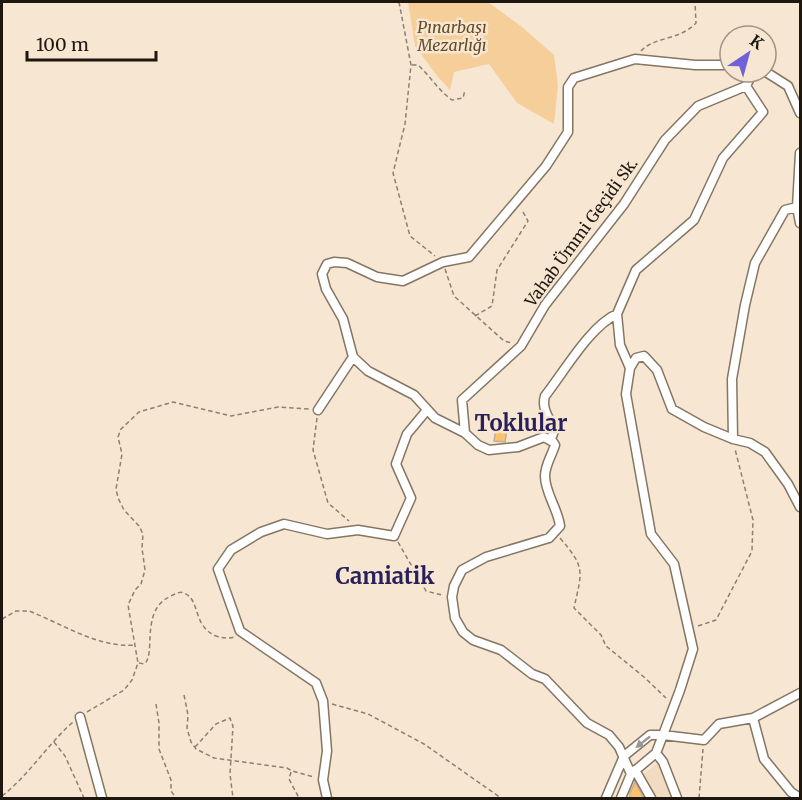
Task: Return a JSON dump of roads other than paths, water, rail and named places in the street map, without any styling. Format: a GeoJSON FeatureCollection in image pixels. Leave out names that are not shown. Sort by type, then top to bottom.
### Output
{"type":"FeatureCollection","features":[{"type":"Feature","properties":{"kind":"street"},"geometry":{"type":"LineString","coordinates":[[651,798],[609,735],[587,723],[545,679],[531,674],[501,650],[474,640],[463,632],[455,618],[452,597],[457,577],[462,570],[494,555],[542,542],[556,533],[560,526],[559,519],[545,479],[547,465],[555,444],[551,439],[544,437],[518,447],[489,450],[478,445],[465,432],[435,418],[414,395],[368,371],[353,357],[343,319],[326,288],[322,274],[327,264],[347,263],[377,277],[403,281],[443,262],[469,258],[546,166],[568,132],[568,87],[574,78],[635,59],[718,65]]}},
{"type":"Feature","properties":{"kind":"street"},"geometry":{"type":"LineString","coordinates":[[778,80],[788,86],[801,113]]}},
{"type":"Feature","properties":{"kind":"street"},"geometry":{"type":"LineString","coordinates":[[630,368],[620,345],[617,314],[636,270],[694,220],[723,158],[763,112],[747,86]]}},
{"type":"Feature","properties":{"kind":"street","name":"Vahab Ümmi Geçidi Sk."},"geometry":{"type":"LineString","coordinates":[[465,432],[462,400],[521,346],[545,305],[624,204],[665,140],[698,105],[747,86]]}},
{"type":"Feature","properties":{"kind":"street"},"geometry":{"type":"LineString","coordinates":[[801,153],[797,207],[801,223]]}},
{"type":"Feature","properties":{"kind":"street"},"geometry":{"type":"LineString","coordinates":[[732,439],[732,379],[754,262],[785,210],[797,207]]}},
{"type":"Feature","properties":{"kind":"street"},"geometry":{"type":"LineString","coordinates":[[551,439],[554,431],[545,411],[543,403],[545,396],[589,337],[601,324],[617,314]]}},
{"type":"Feature","properties":{"kind":"street"},"geometry":{"type":"LineString","coordinates":[[621,798],[633,772],[656,753],[693,649],[674,564],[651,534],[626,394],[630,368],[636,358],[644,356],[657,370],[672,409],[704,427],[732,439],[750,443],[765,452],[801,507]]}},
{"type":"Feature","properties":{"kind":"street"},"geometry":{"type":"LineString","coordinates":[[318,410],[353,357]]}},
{"type":"Feature","properties":{"kind":"street"},"geometry":{"type":"LineString","coordinates":[[327,798],[323,780],[327,751],[323,701],[316,683],[240,631],[218,569],[231,550],[261,532],[284,524],[327,534],[358,530],[394,536],[411,498],[396,464],[407,434],[427,410]]}},
{"type":"Feature","properties":{"kind":"street"},"geometry":{"type":"LineString","coordinates":[[606,798],[624,756],[650,735],[704,740],[719,724],[753,718],[801,693]]}},
{"type":"Feature","properties":{"kind":"street"},"geometry":{"type":"LineString","coordinates":[[80,717],[102,798]]}},
{"type":"Feature","properties":{"kind":"street"},"geometry":{"type":"LineString","coordinates":[[753,718],[764,759],[791,792],[801,798]]}},
{"type":"Feature","properties":{"kind":"street"},"geometry":{"type":"LineString","coordinates":[[656,753],[663,762],[677,798]]}},
{"type":"Feature","properties":{"kind":"district","name":"Toklular"},"geometry":{"type":"Point","coordinates":[521,423]}},
{"type":"Feature","properties":{"kind":"district","name":"Camiatik"},"geometry":{"type":"Point","coordinates":[385,576]}},
{"type":"Feature","properties":{"kind":"park label","name":"Pınarbaşı Mezarlığı"},"geometry":{"type":"Point","coordinates":[452,36]}}]}
